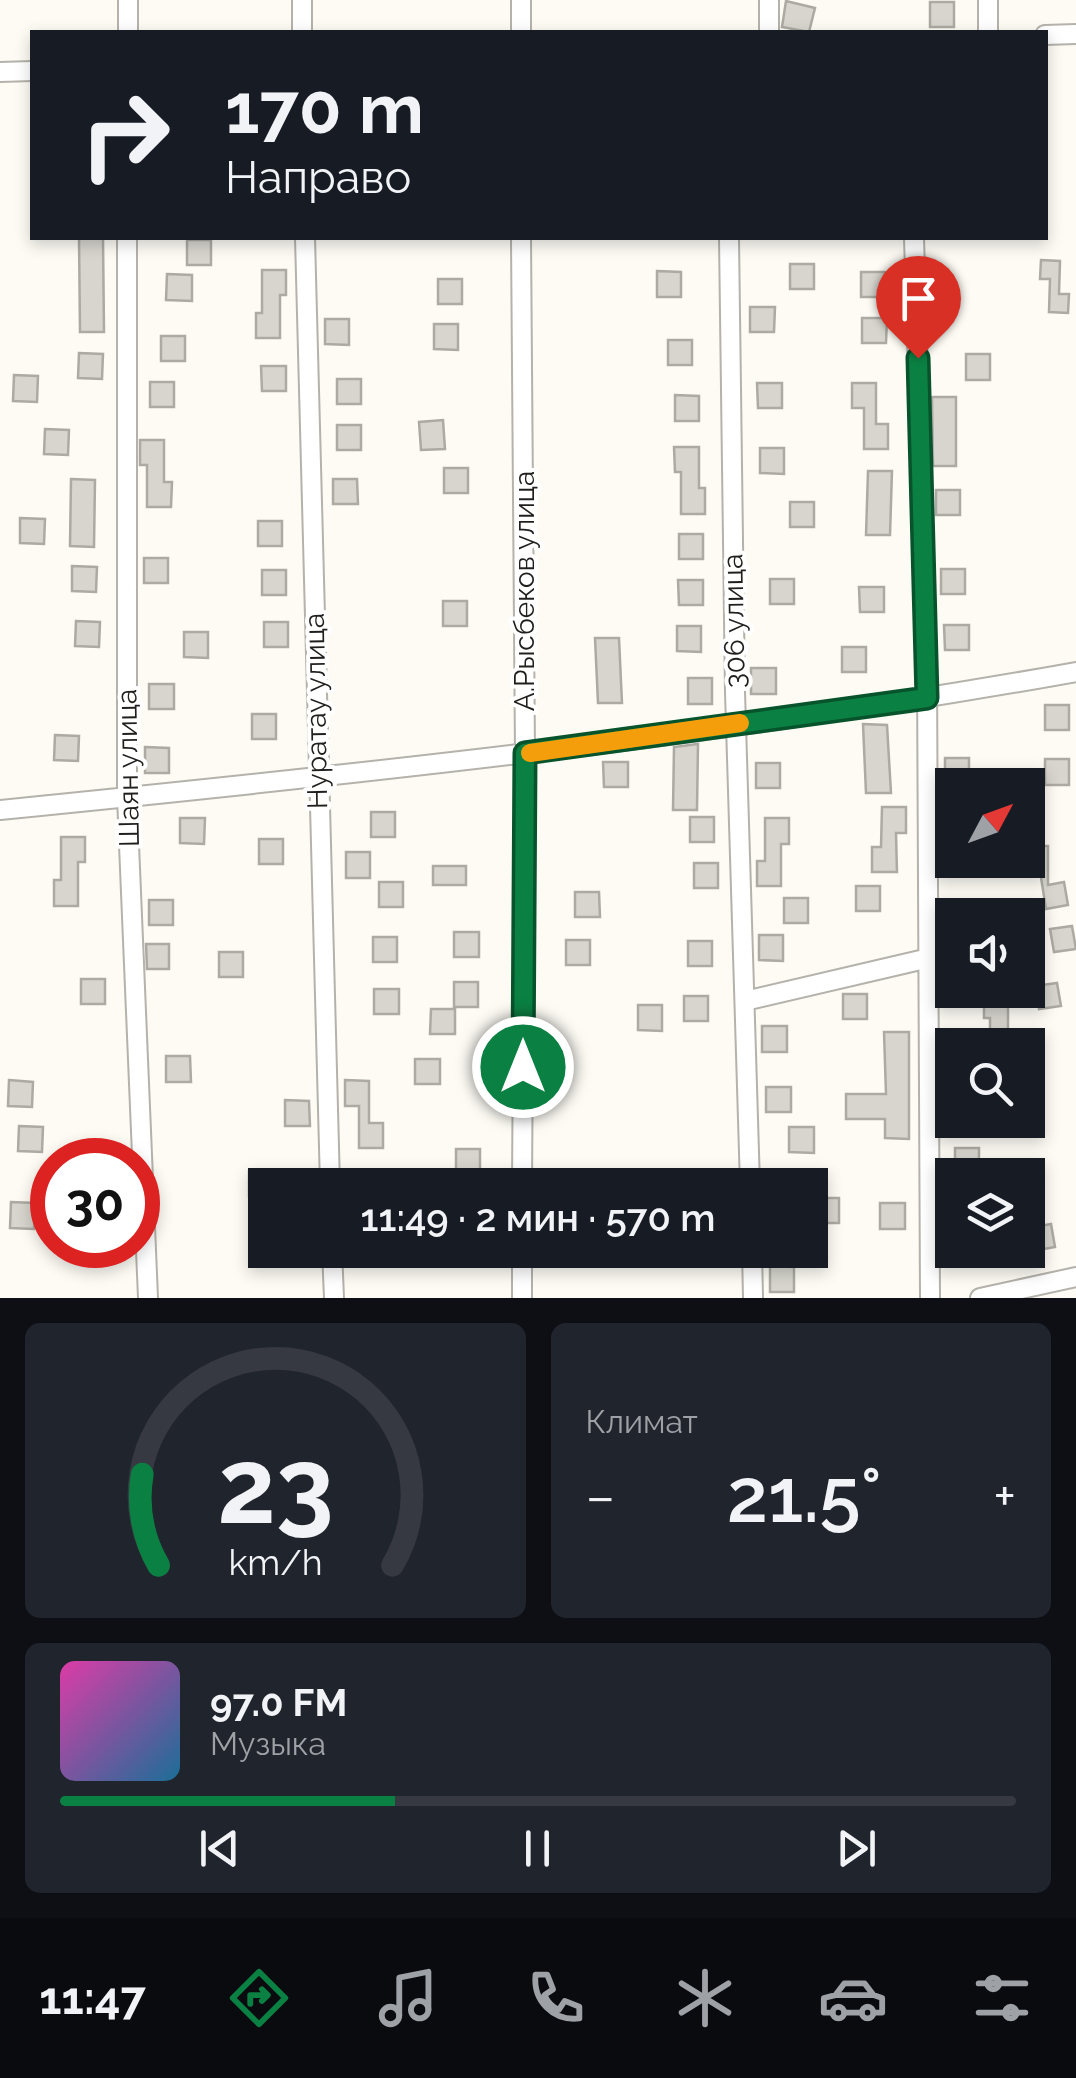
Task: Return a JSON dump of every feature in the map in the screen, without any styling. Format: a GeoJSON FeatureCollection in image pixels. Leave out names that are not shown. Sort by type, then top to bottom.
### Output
{"type":"FeatureCollection","features":[{"type":"Feature","properties":{"kind":"street"},"geometry":{"type":"LineString","coordinates":[[128,0],[128,30]]}},
{"type":"Feature","properties":{"kind":"street"},"geometry":{"type":"LineString","coordinates":[[302,0],[302,30]]}},
{"type":"Feature","properties":{"kind":"street"},"geometry":{"type":"LineString","coordinates":[[520,30],[521,0]]}},
{"type":"Feature","properties":{"kind":"street"},"geometry":{"type":"LineString","coordinates":[[768,30],[769,0]]}},
{"type":"Feature","properties":{"kind":"street"},"geometry":{"type":"LineString","coordinates":[[988,0],[988,30]]}},
{"type":"Feature","properties":{"kind":"street"},"geometry":{"type":"LineString","coordinates":[[1048,35],[1076,34]]}},
{"type":"Feature","properties":{"kind":"street"},"geometry":{"type":"LineString","coordinates":[[0,72],[30,71]]}},
{"type":"Feature","properties":{"kind":"street","name":"Шаян улица"},"geometry":{"type":"LineString","coordinates":[[127,240],[127,797],[148,1298]]}},
{"type":"Feature","properties":{"kind":"street","name":"Нуратау улица"},"geometry":{"type":"LineString","coordinates":[[305,240],[329,1168]]}},
{"type":"Feature","properties":{"kind":"street","name":"А.Рысбеков улица"},"geometry":{"type":"LineString","coordinates":[[521,240],[525,753],[522,1168]]}},
{"type":"Feature","properties":{"kind":"street","name":"306 улица"},"geometry":{"type":"LineString","coordinates":[[728,240],[736,724],[750,1168]]}},
{"type":"Feature","properties":{"kind":"street"},"geometry":{"type":"LineString","coordinates":[[914,240],[927,698],[930,1298]]}},
{"type":"Feature","properties":{"kind":"street"},"geometry":{"type":"LineString","coordinates":[[0,810],[525,753],[927,698],[1076,672]]}},
{"type":"Feature","properties":{"kind":"street"},"geometry":{"type":"LineString","coordinates":[[745,1001],[929,958]]}},
{"type":"Feature","properties":{"kind":"street"},"geometry":{"type":"LineString","coordinates":[[333,1268],[334,1298]]}},
{"type":"Feature","properties":{"kind":"street"},"geometry":{"type":"LineString","coordinates":[[522,1268],[522,1298]]}},
{"type":"Feature","properties":{"kind":"street"},"geometry":{"type":"LineString","coordinates":[[753,1268],[754,1298]]}},
{"type":"Feature","properties":{"kind":"street"},"geometry":{"type":"LineString","coordinates":[[980,1298],[1076,1277]]}},
{"type":"Feature","properties":{"kind":"building"},"geometry":{"type":"Polygon","coordinates":[[[786,1],[815,8],[810,30],[782,27],[786,1]]]}},
{"type":"Feature","properties":{"kind":"building"},"geometry":{"type":"Polygon","coordinates":[[[930,2],[954,2],[954,27],[930,27],[930,2]]]}},
{"type":"Feature","properties":{"kind":"building"},"geometry":{"type":"Polygon","coordinates":[[[79,240],[103,240],[104,332],[80,332],[79,240]]]}},
{"type":"Feature","properties":{"kind":"building"},"geometry":{"type":"Polygon","coordinates":[[[187,240],[211,240],[211,265],[187,265],[187,240]]]}},
{"type":"Feature","properties":{"kind":"building"},"geometry":{"type":"Polygon","coordinates":[[[1041,260],[1060,261],[1059,294],[1069,294],[1068,313],[1049,312],[1050,279],[1040,279],[1041,260]]]}},
{"type":"Feature","properties":{"kind":"building"},"geometry":{"type":"Polygon","coordinates":[[[790,264],[814,264],[814,289],[790,289],[790,264]]]}},
{"type":"Feature","properties":{"kind":"building"},"geometry":{"type":"Polygon","coordinates":[[[262,270],[286,270],[286,295],[280,295],[280,338],[256,338],[256,313],[262,313],[262,270]]]}},
{"type":"Feature","properties":{"kind":"building"},"geometry":{"type":"Polygon","coordinates":[[[657,271],[681,272],[681,297],[657,297],[657,271]]]}},
{"type":"Feature","properties":{"kind":"building"},"geometry":{"type":"Polygon","coordinates":[[[861,272],[885,272],[885,297],[861,297],[861,272]]]}},
{"type":"Feature","properties":{"kind":"building"},"geometry":{"type":"Polygon","coordinates":[[[167,274],[192,275],[192,301],[166,300],[167,274]]]}},
{"type":"Feature","properties":{"kind":"building"},"geometry":{"type":"Polygon","coordinates":[[[438,279],[462,279],[462,304],[438,304],[438,279]]]}},
{"type":"Feature","properties":{"kind":"building"},"geometry":{"type":"Polygon","coordinates":[[[750,307],[775,307],[774,332],[750,332],[750,307]]]}},
{"type":"Feature","properties":{"kind":"building"},"geometry":{"type":"Polygon","coordinates":[[[862,318],[887,318],[886,343],[862,343],[862,318]]]}},
{"type":"Feature","properties":{"kind":"building"},"geometry":{"type":"Polygon","coordinates":[[[325,319],[349,319],[349,345],[325,344],[325,319]]]}},
{"type":"Feature","properties":{"kind":"building"},"geometry":{"type":"Polygon","coordinates":[[[434,324],[458,324],[458,350],[434,349],[434,324]]]}},
{"type":"Feature","properties":{"kind":"building"},"geometry":{"type":"Polygon","coordinates":[[[161,336],[185,336],[185,361],[161,361],[161,336]]]}},
{"type":"Feature","properties":{"kind":"building"},"geometry":{"type":"Polygon","coordinates":[[[668,340],[692,340],[692,365],[668,365],[668,340]]]}},
{"type":"Feature","properties":{"kind":"building"},"geometry":{"type":"Polygon","coordinates":[[[79,353],[103,354],[102,379],[78,378],[79,353]]]}},
{"type":"Feature","properties":{"kind":"building"},"geometry":{"type":"Polygon","coordinates":[[[966,354],[990,354],[990,380],[966,380],[966,354]]]}},
{"type":"Feature","properties":{"kind":"building"},"geometry":{"type":"Polygon","coordinates":[[[261,366],[286,366],[286,391],[262,391],[261,366]]]}},
{"type":"Feature","properties":{"kind":"building"},"geometry":{"type":"Polygon","coordinates":[[[14,375],[38,376],[37,402],[13,401],[14,375]]]}},
{"type":"Feature","properties":{"kind":"building"},"geometry":{"type":"Polygon","coordinates":[[[337,379],[361,379],[361,404],[337,404],[337,379]]]}},
{"type":"Feature","properties":{"kind":"building"},"geometry":{"type":"Polygon","coordinates":[[[150,382],[174,382],[174,407],[150,407],[150,382]]]}},
{"type":"Feature","properties":{"kind":"building"},"geometry":{"type":"Polygon","coordinates":[[[757,383],[782,383],[782,408],[758,408],[757,383]]]}},
{"type":"Feature","properties":{"kind":"building"},"geometry":{"type":"Polygon","coordinates":[[[852,383],[876,383],[876,424],[888,424],[888,449],[864,449],[864,408],[852,408],[852,383]]]}},
{"type":"Feature","properties":{"kind":"building"},"geometry":{"type":"Polygon","coordinates":[[[675,395],[699,396],[699,421],[675,421],[675,395]]]}},
{"type":"Feature","properties":{"kind":"building"},"geometry":{"type":"Polygon","coordinates":[[[932,397],[956,397],[956,466],[933,466],[932,397]]]}},
{"type":"Feature","properties":{"kind":"building"},"geometry":{"type":"Polygon","coordinates":[[[443,420],[445,449],[421,450],[419,422],[443,420]]]}},
{"type":"Feature","properties":{"kind":"building"},"geometry":{"type":"Polygon","coordinates":[[[337,425],[361,425],[361,450],[337,450],[337,425]]]}},
{"type":"Feature","properties":{"kind":"building"},"geometry":{"type":"Polygon","coordinates":[[[45,429],[69,430],[68,455],[44,454],[45,429]]]}},
{"type":"Feature","properties":{"kind":"building"},"geometry":{"type":"Polygon","coordinates":[[[140,440],[164,440],[164,482],[172,482],[171,507],[147,507],[147,465],[140,465],[140,440]]]}},
{"type":"Feature","properties":{"kind":"building"},"geometry":{"type":"Polygon","coordinates":[[[674,447],[699,447],[699,488],[705,488],[705,514],[681,514],[681,472],[675,472],[674,447]]]}},
{"type":"Feature","properties":{"kind":"building"},"geometry":{"type":"Polygon","coordinates":[[[760,448],[784,448],[784,474],[760,473],[760,448]]]}},
{"type":"Feature","properties":{"kind":"building"},"geometry":{"type":"Polygon","coordinates":[[[444,468],[468,468],[468,493],[444,493],[444,468]]]}},
{"type":"Feature","properties":{"kind":"building"},"geometry":{"type":"Polygon","coordinates":[[[868,471],[892,471],[890,535],[866,535],[868,471]]]}},
{"type":"Feature","properties":{"kind":"building"},"geometry":{"type":"Polygon","coordinates":[[[71,479],[95,480],[94,547],[70,546],[71,479]]]}},
{"type":"Feature","properties":{"kind":"building"},"geometry":{"type":"Polygon","coordinates":[[[333,479],[357,479],[358,504],[333,504],[333,479]]]}},
{"type":"Feature","properties":{"kind":"building"},"geometry":{"type":"Polygon","coordinates":[[[936,490],[960,490],[960,515],[936,515],[936,490]]]}},
{"type":"Feature","properties":{"kind":"building"},"geometry":{"type":"Polygon","coordinates":[[[790,502],[814,502],[814,527],[790,527],[790,502]]]}},
{"type":"Feature","properties":{"kind":"building"},"geometry":{"type":"Polygon","coordinates":[[[20,518],[45,519],[44,544],[20,543],[20,518]]]}},
{"type":"Feature","properties":{"kind":"building"},"geometry":{"type":"Polygon","coordinates":[[[258,521],[282,521],[282,546],[258,546],[258,521]]]}},
{"type":"Feature","properties":{"kind":"building"},"geometry":{"type":"Polygon","coordinates":[[[679,534],[703,534],[703,559],[679,559],[679,534]]]}},
{"type":"Feature","properties":{"kind":"building"},"geometry":{"type":"Polygon","coordinates":[[[144,558],[168,558],[168,583],[144,583],[144,558]]]}},
{"type":"Feature","properties":{"kind":"building"},"geometry":{"type":"Polygon","coordinates":[[[72,566],[97,567],[96,592],[72,591],[72,566]]]}},
{"type":"Feature","properties":{"kind":"building"},"geometry":{"type":"Polygon","coordinates":[[[941,569],[965,569],[965,594],[941,594],[941,569]]]}},
{"type":"Feature","properties":{"kind":"building"},"geometry":{"type":"Polygon","coordinates":[[[262,570],[286,570],[286,595],[262,595],[262,570]]]}},
{"type":"Feature","properties":{"kind":"building"},"geometry":{"type":"Polygon","coordinates":[[[770,579],[794,579],[794,604],[770,604],[770,579]]]}},
{"type":"Feature","properties":{"kind":"building"},"geometry":{"type":"Polygon","coordinates":[[[678,580],[703,580],[703,605],[679,605],[678,580]]]}},
{"type":"Feature","properties":{"kind":"building"},"geometry":{"type":"Polygon","coordinates":[[[859,587],[884,587],[884,612],[860,612],[859,587]]]}},
{"type":"Feature","properties":{"kind":"building"},"geometry":{"type":"Polygon","coordinates":[[[443,601],[467,601],[467,626],[443,626],[443,601]]]}},
{"type":"Feature","properties":{"kind":"building"},"geometry":{"type":"Polygon","coordinates":[[[76,621],[100,622],[99,647],[75,646],[76,621]]]}},
{"type":"Feature","properties":{"kind":"building"},"geometry":{"type":"Polygon","coordinates":[[[264,622],[288,622],[288,647],[264,647],[264,622]]]}},
{"type":"Feature","properties":{"kind":"building"},"geometry":{"type":"Polygon","coordinates":[[[944,625],[969,625],[969,650],[945,650],[944,625]]]}},
{"type":"Feature","properties":{"kind":"building"},"geometry":{"type":"Polygon","coordinates":[[[677,626],[701,626],[701,652],[677,651],[677,626]]]}},
{"type":"Feature","properties":{"kind":"building"},"geometry":{"type":"Polygon","coordinates":[[[184,632],[208,632],[208,658],[184,657],[184,632]]]}},
{"type":"Feature","properties":{"kind":"building"},"geometry":{"type":"Polygon","coordinates":[[[595,638],[619,638],[622,703],[598,703],[595,638]]]}},
{"type":"Feature","properties":{"kind":"building"},"geometry":{"type":"Polygon","coordinates":[[[842,647],[866,647],[866,672],[842,672],[842,647]]]}},
{"type":"Feature","properties":{"kind":"building"},"geometry":{"type":"Polygon","coordinates":[[[751,668],[776,668],[776,694],[751,694],[751,668]]]}},
{"type":"Feature","properties":{"kind":"building"},"geometry":{"type":"Polygon","coordinates":[[[688,678],[712,678],[712,704],[688,704],[688,678]]]}},
{"type":"Feature","properties":{"kind":"building"},"geometry":{"type":"Polygon","coordinates":[[[149,684],[174,684],[174,709],[149,709],[149,684]]]}},
{"type":"Feature","properties":{"kind":"building"},"geometry":{"type":"Polygon","coordinates":[[[1045,705],[1069,705],[1069,730],[1045,730],[1045,705]]]}},
{"type":"Feature","properties":{"kind":"building"},"geometry":{"type":"Polygon","coordinates":[[[252,714],[276,714],[276,739],[252,739],[252,714]]]}},
{"type":"Feature","properties":{"kind":"building"},"geometry":{"type":"Polygon","coordinates":[[[863,724],[887,725],[891,793],[866,793],[863,724]]]}},
{"type":"Feature","properties":{"kind":"building"},"geometry":{"type":"Polygon","coordinates":[[[55,735],[79,736],[78,761],[54,760],[55,735]]]}},
{"type":"Feature","properties":{"kind":"building"},"geometry":{"type":"Polygon","coordinates":[[[698,744],[697,810],[673,810],[674,747],[698,744]]]}},
{"type":"Feature","properties":{"kind":"building"},"geometry":{"type":"Polygon","coordinates":[[[145,747],[169,748],[169,773],[145,773],[145,747]]]}},
{"type":"Feature","properties":{"kind":"building"},"geometry":{"type":"Polygon","coordinates":[[[945,758],[969,758],[969,768],[945,768],[945,758]]]}},
{"type":"Feature","properties":{"kind":"building"},"geometry":{"type":"Polygon","coordinates":[[[1045,759],[1069,759],[1069,785],[1045,785],[1045,759]]]}},
{"type":"Feature","properties":{"kind":"building"},"geometry":{"type":"Polygon","coordinates":[[[603,762],[628,762],[628,787],[604,787],[603,762]]]}},
{"type":"Feature","properties":{"kind":"building"},"geometry":{"type":"Polygon","coordinates":[[[756,763],[780,763],[780,788],[756,788],[756,763]]]}},
{"type":"Feature","properties":{"kind":"building"},"geometry":{"type":"Polygon","coordinates":[[[882,807],[906,807],[906,833],[896,833],[897,872],[872,872],[872,847],[881,847],[882,807]]]}},
{"type":"Feature","properties":{"kind":"building"},"geometry":{"type":"Polygon","coordinates":[[[371,812],[395,812],[395,837],[371,837],[371,812]]]}},
{"type":"Feature","properties":{"kind":"building"},"geometry":{"type":"Polygon","coordinates":[[[690,817],[714,817],[714,842],[690,842],[690,817]]]}},
{"type":"Feature","properties":{"kind":"building"},"geometry":{"type":"Polygon","coordinates":[[[180,818],[205,818],[204,844],[180,843],[180,818]]]}},
{"type":"Feature","properties":{"kind":"building"},"geometry":{"type":"Polygon","coordinates":[[[765,818],[789,818],[789,844],[781,844],[781,886],[757,886],[757,861],[765,861],[765,818]]]}},
{"type":"Feature","properties":{"kind":"building"},"geometry":{"type":"Polygon","coordinates":[[[61,837],[85,837],[85,862],[78,862],[78,906],[54,906],[54,880],[61,880],[61,837]]]}},
{"type":"Feature","properties":{"kind":"building"},"geometry":{"type":"Polygon","coordinates":[[[259,839],[283,839],[283,864],[259,864],[259,839]]]}},
{"type":"Feature","properties":{"kind":"building"},"geometry":{"type":"Polygon","coordinates":[[[1048,846],[1048,885],[1064,882],[1068,905],[1046,909],[1041,878],[1045,878],[1048,846]]]}},
{"type":"Feature","properties":{"kind":"building"},"geometry":{"type":"Polygon","coordinates":[[[346,852],[370,852],[370,878],[346,878],[346,852]]]}},
{"type":"Feature","properties":{"kind":"building"},"geometry":{"type":"Polygon","coordinates":[[[694,863],[718,863],[718,888],[694,888],[694,863]]]}},
{"type":"Feature","properties":{"kind":"building"},"geometry":{"type":"Polygon","coordinates":[[[433,866],[466,866],[466,885],[433,885],[433,866]]]}},
{"type":"Feature","properties":{"kind":"building"},"geometry":{"type":"Polygon","coordinates":[[[379,882],[403,882],[403,907],[379,907],[379,882]]]}},
{"type":"Feature","properties":{"kind":"building"},"geometry":{"type":"Polygon","coordinates":[[[856,886],[880,886],[880,911],[856,911],[856,886]]]}},
{"type":"Feature","properties":{"kind":"building"},"geometry":{"type":"Polygon","coordinates":[[[575,892],[599,892],[600,917],[575,917],[575,892]]]}},
{"type":"Feature","properties":{"kind":"building"},"geometry":{"type":"Polygon","coordinates":[[[784,898],[808,898],[808,923],[784,923],[784,898]]]}},
{"type":"Feature","properties":{"kind":"building"},"geometry":{"type":"Polygon","coordinates":[[[149,900],[173,900],[173,925],[149,925],[149,900]]]}},
{"type":"Feature","properties":{"kind":"building"},"geometry":{"type":"Polygon","coordinates":[[[1072,926],[1076,949],[1054,952],[1050,929],[1072,926]]]}},
{"type":"Feature","properties":{"kind":"building"},"geometry":{"type":"Polygon","coordinates":[[[454,932],[479,932],[479,957],[454,957],[454,932]]]}},
{"type":"Feature","properties":{"kind":"building"},"geometry":{"type":"Polygon","coordinates":[[[759,935],[783,935],[783,961],[759,960],[759,935]]]}},
{"type":"Feature","properties":{"kind":"building"},"geometry":{"type":"Polygon","coordinates":[[[373,937],[397,937],[397,962],[373,962],[373,937]]]}},
{"type":"Feature","properties":{"kind":"building"},"geometry":{"type":"Polygon","coordinates":[[[566,940],[590,940],[590,965],[566,965],[566,940]]]}},
{"type":"Feature","properties":{"kind":"building"},"geometry":{"type":"Polygon","coordinates":[[[688,941],[712,941],[712,966],[688,966],[688,941]]]}},
{"type":"Feature","properties":{"kind":"building"},"geometry":{"type":"Polygon","coordinates":[[[146,944],[169,944],[169,969],[147,969],[146,944]]]}},
{"type":"Feature","properties":{"kind":"building"},"geometry":{"type":"Polygon","coordinates":[[[219,952],[243,952],[243,977],[219,977],[219,952]]]}},
{"type":"Feature","properties":{"kind":"building"},"geometry":{"type":"Polygon","coordinates":[[[81,979],[105,979],[105,1004],[81,1004],[81,979]]]}},
{"type":"Feature","properties":{"kind":"building"},"geometry":{"type":"Polygon","coordinates":[[[454,982],[478,982],[478,1007],[454,1007],[454,982]]]}},
{"type":"Feature","properties":{"kind":"building"},"geometry":{"type":"Polygon","coordinates":[[[1057,983],[1061,1006],[1039,1009],[1045,1008],[1045,985],[1057,983]]]}},
{"type":"Feature","properties":{"kind":"building"},"geometry":{"type":"Polygon","coordinates":[[[374,989],[399,989],[399,1014],[374,1014],[374,989]]]}},
{"type":"Feature","properties":{"kind":"building"},"geometry":{"type":"Polygon","coordinates":[[[843,994],[867,994],[867,1019],[843,1019],[843,994]]]}},
{"type":"Feature","properties":{"kind":"building"},"geometry":{"type":"Polygon","coordinates":[[[684,996],[708,996],[708,1021],[684,1021],[684,996]]]}},
{"type":"Feature","properties":{"kind":"building"},"geometry":{"type":"Polygon","coordinates":[[[638,1005],[662,1005],[662,1031],[638,1030],[638,1005]]]}},
{"type":"Feature","properties":{"kind":"building"},"geometry":{"type":"Polygon","coordinates":[[[984,1008],[1008,1008],[1008,1028],[990,1028],[990,1018],[984,1018],[984,1008]]]}},
{"type":"Feature","properties":{"kind":"building"},"geometry":{"type":"Polygon","coordinates":[[[431,1009],[455,1009],[455,1034],[430,1034],[431,1009]]]}},
{"type":"Feature","properties":{"kind":"building"},"geometry":{"type":"Polygon","coordinates":[[[762,1026],[787,1026],[787,1052],[762,1052],[762,1026]]]}},
{"type":"Feature","properties":{"kind":"building"},"geometry":{"type":"Polygon","coordinates":[[[884,1032],[909,1032],[909,1139],[885,1138],[885,1119],[846,1119],[846,1094],[886,1094],[884,1032]]]}},
{"type":"Feature","properties":{"kind":"building"},"geometry":{"type":"Polygon","coordinates":[[[166,1056],[190,1056],[191,1082],[166,1082],[166,1056]]]}},
{"type":"Feature","properties":{"kind":"building"},"geometry":{"type":"Polygon","coordinates":[[[415,1059],[440,1059],[440,1084],[415,1084],[415,1059]]]}},
{"type":"Feature","properties":{"kind":"building"},"geometry":{"type":"Polygon","coordinates":[[[9,1080],[33,1082],[32,1107],[8,1106],[9,1080]]]}},
{"type":"Feature","properties":{"kind":"building"},"geometry":{"type":"Polygon","coordinates":[[[345,1080],[369,1081],[369,1123],[383,1123],[383,1148],[359,1148],[359,1106],[345,1106],[345,1080]]]}},
{"type":"Feature","properties":{"kind":"building"},"geometry":{"type":"Polygon","coordinates":[[[766,1087],[791,1087],[791,1112],[766,1112],[766,1087]]]}},
{"type":"Feature","properties":{"kind":"building"},"geometry":{"type":"Polygon","coordinates":[[[285,1100],[309,1101],[310,1126],[285,1126],[285,1100]]]}},
{"type":"Feature","properties":{"kind":"building"},"geometry":{"type":"Polygon","coordinates":[[[19,1126],[43,1127],[43,1138],[30,1138],[30,1152],[18,1151],[19,1126]]]}},
{"type":"Feature","properties":{"kind":"building"},"geometry":{"type":"Polygon","coordinates":[[[789,1127],[814,1127],[814,1153],[789,1152],[789,1127]]]}},
{"type":"Feature","properties":{"kind":"building"},"geometry":{"type":"Polygon","coordinates":[[[955,1148],[979,1148],[979,1158],[955,1158],[955,1148]]]}},
{"type":"Feature","properties":{"kind":"building"},"geometry":{"type":"Polygon","coordinates":[[[456,1149],[480,1149],[480,1168],[456,1168],[456,1149]]]}},
{"type":"Feature","properties":{"kind":"building"},"geometry":{"type":"Polygon","coordinates":[[[828,1198],[839,1198],[839,1223],[828,1223],[828,1198]]]}},
{"type":"Feature","properties":{"kind":"building"},"geometry":{"type":"Polygon","coordinates":[[[11,1202],[30,1203],[30,1229],[10,1228],[11,1202]]]}},
{"type":"Feature","properties":{"kind":"building"},"geometry":{"type":"Polygon","coordinates":[[[880,1203],[905,1203],[905,1229],[880,1229],[880,1203]]]}},
{"type":"Feature","properties":{"kind":"building"},"geometry":{"type":"Polygon","coordinates":[[[1051,1224],[1055,1247],[1045,1249],[1045,1225],[1051,1224]]]}},
{"type":"Feature","properties":{"kind":"building"},"geometry":{"type":"Polygon","coordinates":[[[770,1268],[794,1268],[794,1292],[770,1292],[770,1268]]]}},
{"type":"Feature","properties":{"kind":"slow traffic"},"geometry":{"type":"LineString","coordinates":[[530,753],[740,723]]}},
{"type":"Feature","properties":{"kind":"route"},"geometry":{"type":"LineString","coordinates":[[523,1067],[525,753],[927,698],[918,358]]}}]}
